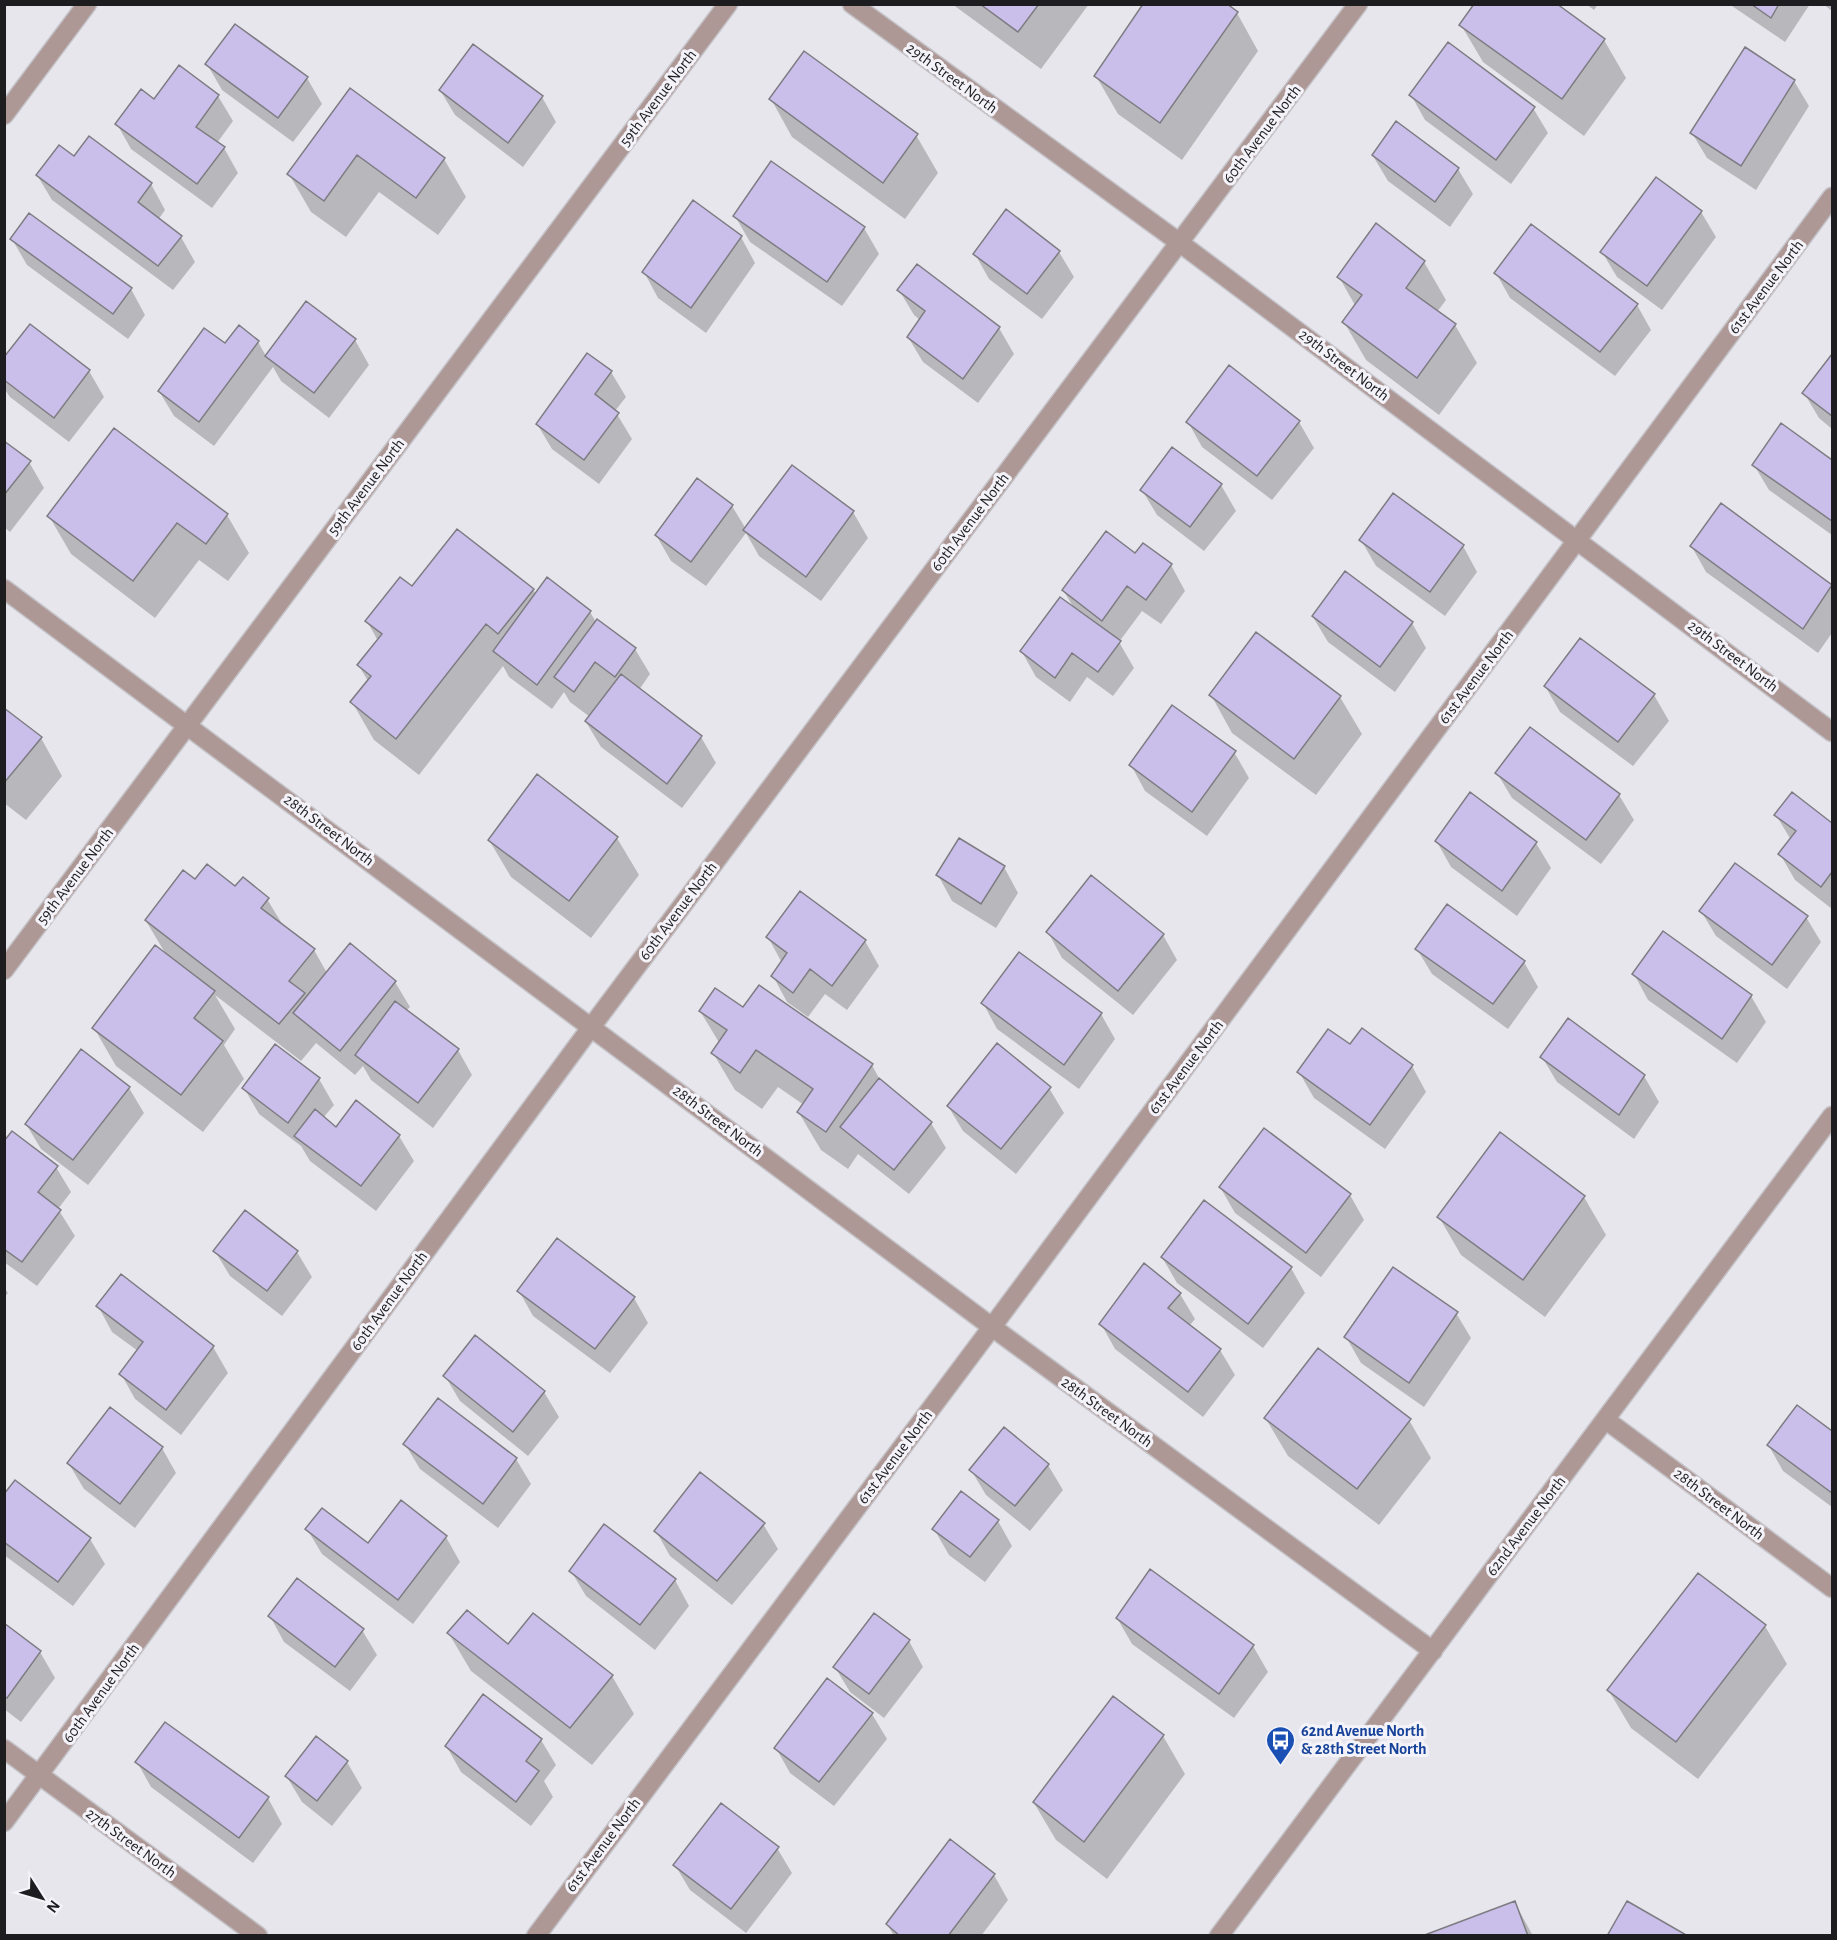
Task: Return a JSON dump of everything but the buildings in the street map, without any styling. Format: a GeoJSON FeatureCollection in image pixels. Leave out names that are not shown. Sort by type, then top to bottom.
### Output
{"type":"FeatureCollection","features":[{"type":"Feature","properties":{"kind":"street"},"geometry":{"type":"LineString","coordinates":[[4,115],[87,4]]}},
{"type":"Feature","properties":{"kind":"street","name":"59th Avenue North"},"geometry":{"type":"LineString","coordinates":[[4,970],[728,4]]}},
{"type":"Feature","properties":{"kind":"street","name":"29th Street North"},"geometry":{"type":"LineString","coordinates":[[852,4],[1180,243],[1579,539],[1833,732]]}},
{"type":"Feature","properties":{"kind":"street","name":"60th Avenue North"},"geometry":{"type":"LineString","coordinates":[[4,1822],[592,1026],[1358,4]]}},
{"type":"Feature","properties":{"kind":"street","name":"61st Avenue North"},"geometry":{"type":"LineString","coordinates":[[536,1935],[992,1327],[1833,197]]}},
{"type":"Feature","properties":{"kind":"street","name":"28th Street North"},"geometry":{"type":"LineString","coordinates":[[4,589],[188,724],[992,1327],[1433,1651]]}},
{"type":"Feature","properties":{"kind":"street","name":"62nd Avenue North"},"geometry":{"type":"LineString","coordinates":[[1219,1935],[1833,1116]]}},
{"type":"Feature","properties":{"kind":"street","name":"28th Street North"},"geometry":{"type":"LineString","coordinates":[[1606,1420],[1833,1588]]}},
{"type":"Feature","properties":{"kind":"street","name":"27th Street North"},"geometry":{"type":"LineString","coordinates":[[4,1749],[258,1935]]}},
{"type":"Feature","properties":{"kind":"place","name":"62nd Avenue North & 28th Street North"},"geometry":{"type":"Point","coordinates":[1280,1766]}}]}
